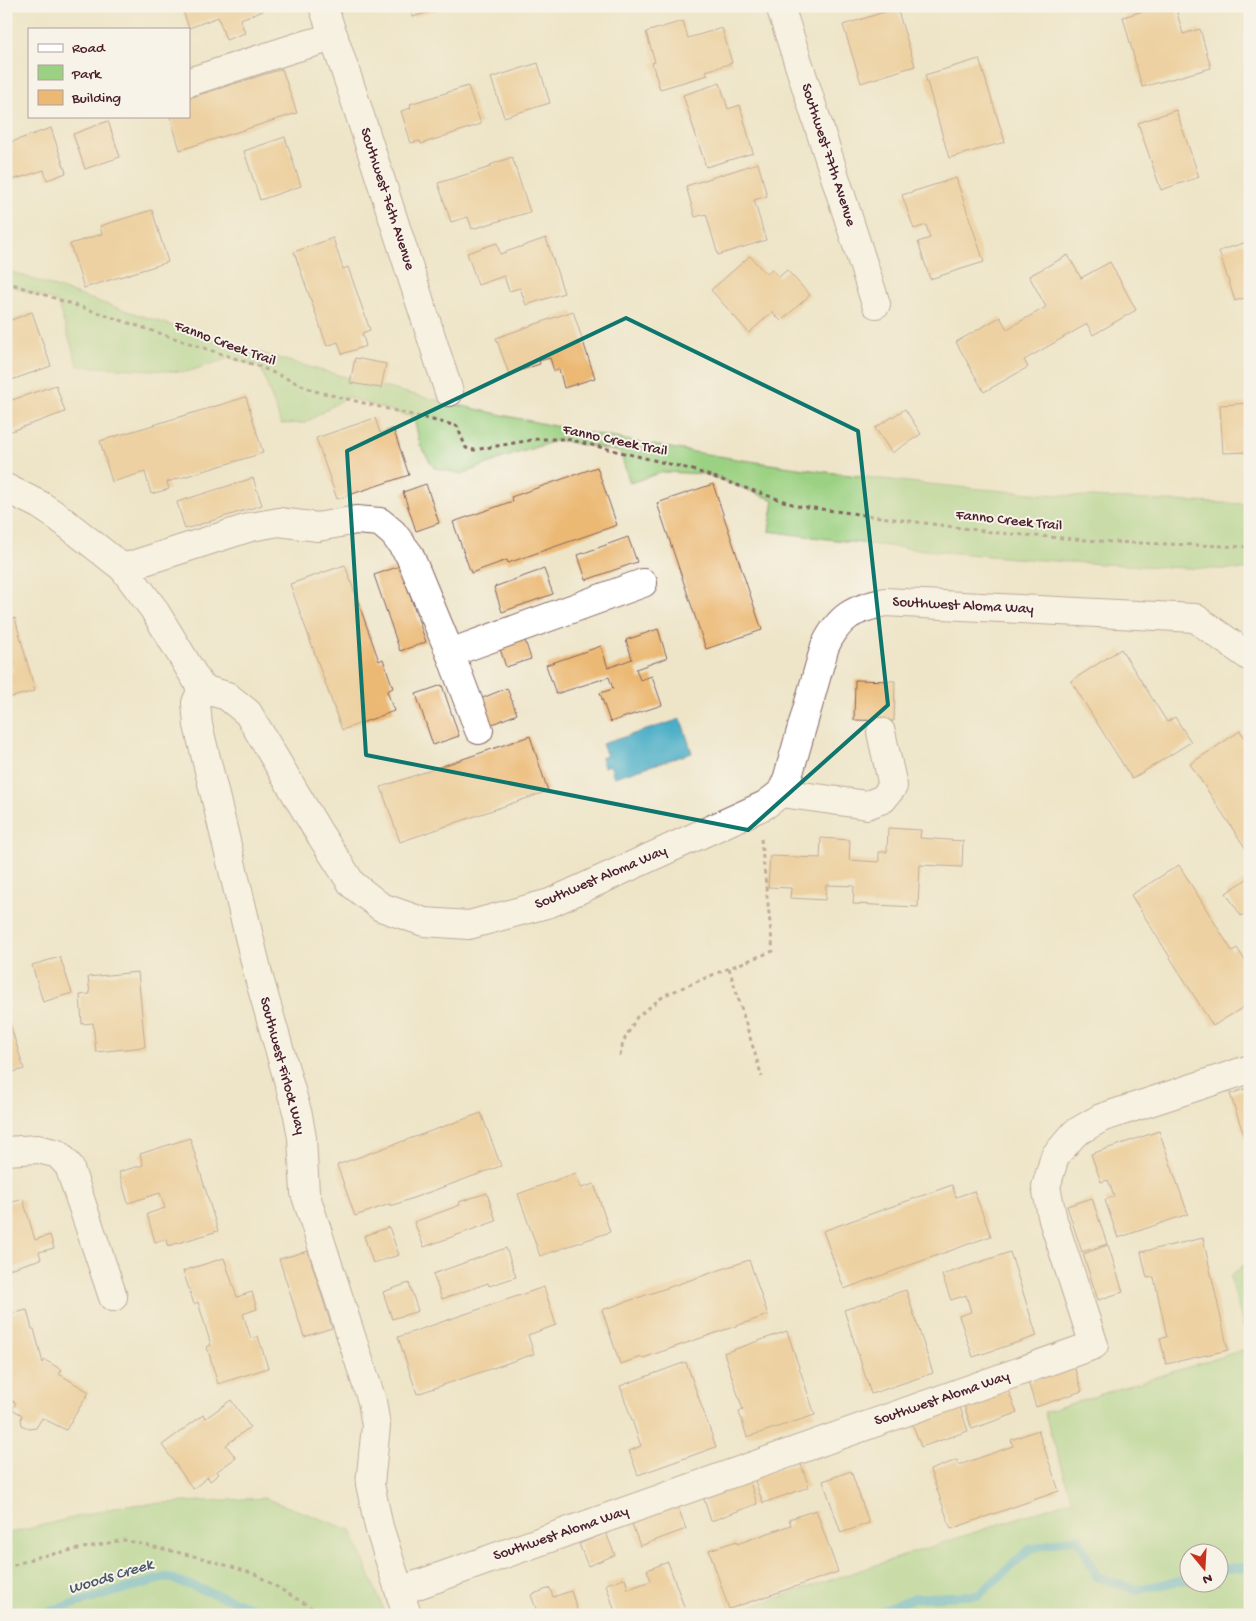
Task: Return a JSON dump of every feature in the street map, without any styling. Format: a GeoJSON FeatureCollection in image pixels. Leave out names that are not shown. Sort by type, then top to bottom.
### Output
{"type":"FeatureCollection","features":[{"type":"Feature","properties":{"kind":"street","name":"Southwest 76th Avenue"},"geometry":{"type":"LineString","coordinates":[[323,6],[449,392]]}},
{"type":"Feature","properties":{"kind":"street","name":"Southwest 77th Avenue"},"geometry":{"type":"LineString","coordinates":[[780,6],[876,304]]}},
{"type":"Feature","properties":{"kind":"street"},"geometry":{"type":"LineString","coordinates":[[190,82],[294,48],[334,38]]}},
{"type":"Feature","properties":{"kind":"street"},"geometry":{"type":"LineString","coordinates":[[6,488],[40,505],[58,517],[123,568],[153,608],[202,690]]}},
{"type":"Feature","properties":{"kind":"street"},"geometry":{"type":"LineString","coordinates":[[123,568],[251,527],[279,522],[318,527],[356,520],[380,522],[393,533],[409,554],[479,730]]}},
{"type":"Feature","properties":{"kind":"street"},"geometry":{"type":"LineString","coordinates":[[450,654],[643,583]]}},
{"type":"Feature","properties":{"kind":"street","name":"Southwest Aloma Way"},"geometry":{"type":"LineString","coordinates":[[202,690],[227,696],[248,714],[352,884],[381,907],[424,922],[469,925],[550,903],[758,809],[781,793],[787,780],[825,646],[833,629],[845,617],[862,608],[885,602],[1195,618],[1250,657]]}},
{"type":"Feature","properties":{"kind":"street","name":"Southwest Firlock Way"},"geometry":{"type":"LineString","coordinates":[[202,690],[196,703],[198,725],[259,978],[298,1114],[302,1138],[306,1193],[372,1401],[376,1426],[370,1484],[379,1527],[403,1603]]}},
{"type":"Feature","properties":{"kind":"street"},"geometry":{"type":"LineString","coordinates":[[781,793],[867,805],[883,800],[893,786],[881,732]]}},
{"type":"Feature","properties":{"kind":"street","name":"Southwest Aloma Way"},"geometry":{"type":"LineString","coordinates":[[403,1603],[1094,1345],[1053,1220],[1046,1187],[1055,1156],[1075,1133],[1101,1118],[1250,1069]]}},
{"type":"Feature","properties":{"kind":"street"},"geometry":{"type":"LineString","coordinates":[[6,1151],[38,1149],[58,1154],[69,1166],[113,1296]]}},
{"type":"Feature","properties":{"kind":"path","name":"Fanno Creek Trail"},"geometry":{"type":"LineString","coordinates":[[6,282],[258,366],[315,391],[457,426],[466,448],[474,450],[537,439],[567,439],[690,468],[798,506],[999,533],[1112,542],[1250,546]]}},
{"type":"Feature","properties":{"kind":"path"},"geometry":{"type":"LineString","coordinates":[[620,1056],[623,1042],[636,1017],[666,995],[729,968],[773,952],[758,809]]}},
{"type":"Feature","properties":{"kind":"path"},"geometry":{"type":"LineString","coordinates":[[729,968],[762,1077]]}},
{"type":"Feature","properties":{"kind":"path"},"geometry":{"type":"LineString","coordinates":[[6,1568],[37,1557],[124,1540],[202,1558],[255,1574],[324,1615]]}},
{"type":"Feature","properties":{"kind":"highlighted area"},"geometry":{"type":"Polygon","coordinates":[[[626,318],[858,431],[888,705],[748,830],[366,755],[347,451],[626,318]]]}},
{"type":"Feature","properties":{"kind":"green space"},"geometry":{"type":"Polygon","coordinates":[[[6,270],[163,323],[321,370],[483,411],[594,434],[762,463],[874,478],[1062,495],[1250,504],[1250,570],[1009,558],[769,531],[774,500],[706,474],[662,472],[630,483],[620,452],[558,440],[462,474],[434,468],[420,445],[414,418],[347,397],[305,423],[281,424],[261,368],[230,358],[187,372],[78,366],[57,302],[6,284],[6,270]]]}},
{"type":"Feature","properties":{"kind":"green space"},"geometry":{"type":"Polygon","coordinates":[[[1250,1260],[1250,1615],[725,1615],[1072,1500],[1044,1412],[1249,1348],[1230,1276],[1250,1260]]]}},
{"type":"Feature","properties":{"kind":"green space"},"geometry":{"type":"Polygon","coordinates":[[[264,1498],[351,1530],[386,1615],[6,1615],[6,1534],[126,1505],[264,1498]]]}},
{"type":"Feature","properties":{"kind":"water"},"geometry":{"type":"Polygon","coordinates":[[[681,719],[692,753],[614,777],[610,765],[604,767],[601,757],[607,756],[602,744],[681,719]]]}},
{"type":"Feature","properties":{"kind":"building"},"geometry":{"type":"Polygon","coordinates":[[[181,6],[261,6],[263,11],[240,19],[245,33],[226,40],[218,17],[189,28],[181,6]]]}},
{"type":"Feature","properties":{"kind":"building"},"geometry":{"type":"Polygon","coordinates":[[[410,6],[445,6],[445,7],[413,17],[410,6]]]}},
{"type":"Feature","properties":{"kind":"building"},"geometry":{"type":"Polygon","coordinates":[[[1160,6],[1175,6],[1183,34],[1200,29],[1211,68],[1142,87],[1123,17],[1160,6]]]}},
{"type":"Feature","properties":{"kind":"building"},"geometry":{"type":"Polygon","coordinates":[[[897,8],[915,66],[861,83],[843,25],[897,8]]]}},
{"type":"Feature","properties":{"kind":"building"},"geometry":{"type":"Polygon","coordinates":[[[683,21],[688,38],[722,28],[732,63],[706,71],[708,75],[660,89],[652,63],[655,62],[646,32],[683,21]]]}},
{"type":"Feature","properties":{"kind":"building"},"geometry":{"type":"Polygon","coordinates":[[[979,59],[1005,142],[949,158],[925,75],[979,59]]]}},
{"type":"Feature","properties":{"kind":"building"},"geometry":{"type":"Polygon","coordinates":[[[538,63],[550,103],[504,117],[491,78],[538,63]]]}},
{"type":"Feature","properties":{"kind":"building"},"geometry":{"type":"Polygon","coordinates":[[[282,69],[297,113],[180,150],[171,118],[190,118],[190,98],[282,69]]]}},
{"type":"Feature","properties":{"kind":"building"},"geometry":{"type":"Polygon","coordinates":[[[720,83],[728,109],[740,105],[753,153],[706,167],[683,95],[720,83]]]}},
{"type":"Feature","properties":{"kind":"building"},"geometry":{"type":"Polygon","coordinates":[[[468,86],[481,124],[421,144],[420,141],[411,143],[401,111],[411,108],[410,104],[468,86]]]}},
{"type":"Feature","properties":{"kind":"building"},"geometry":{"type":"Polygon","coordinates":[[[1176,110],[1199,177],[1161,190],[1138,123],[1176,110]]]}},
{"type":"Feature","properties":{"kind":"building"},"geometry":{"type":"Polygon","coordinates":[[[108,121],[120,157],[85,169],[73,134],[108,121]]]}},
{"type":"Feature","properties":{"kind":"building"},"geometry":{"type":"Polygon","coordinates":[[[51,128],[66,173],[47,180],[44,170],[6,182],[6,130],[11,142],[51,128]]]}},
{"type":"Feature","properties":{"kind":"building"},"geometry":{"type":"Polygon","coordinates":[[[285,137],[301,186],[260,200],[244,151],[285,137]]]}},
{"type":"Feature","properties":{"kind":"building"},"geometry":{"type":"Polygon","coordinates":[[[512,157],[530,212],[472,229],[468,217],[451,222],[438,183],[491,167],[490,165],[512,157]]]}},
{"type":"Feature","properties":{"kind":"building"},"geometry":{"type":"Polygon","coordinates":[[[758,163],[767,196],[754,200],[766,240],[718,255],[706,214],[695,217],[686,186],[758,163]]]}},
{"type":"Feature","properties":{"kind":"building"},"geometry":{"type":"Polygon","coordinates":[[[956,178],[984,262],[930,279],[918,242],[930,238],[926,225],[914,229],[902,195],[956,178]]]}},
{"type":"Feature","properties":{"kind":"building"},"geometry":{"type":"Polygon","coordinates":[[[152,210],[168,262],[84,288],[70,244],[102,234],[100,226],[152,210]]]}},
{"type":"Feature","properties":{"kind":"building"},"geometry":{"type":"Polygon","coordinates":[[[333,238],[343,269],[348,267],[370,330],[362,333],[366,346],[342,354],[338,342],[327,346],[294,252],[333,238]]]}},
{"type":"Feature","properties":{"kind":"building"},"geometry":{"type":"Polygon","coordinates":[[[546,238],[564,293],[526,305],[520,288],[509,291],[504,276],[478,285],[467,253],[497,243],[500,254],[546,238]]]}},
{"type":"Feature","properties":{"kind":"building"},"geometry":{"type":"Polygon","coordinates":[[[1250,241],[1250,296],[1235,301],[1219,251],[1250,241]]]}},
{"type":"Feature","properties":{"kind":"building"},"geometry":{"type":"Polygon","coordinates":[[[1068,255],[1081,278],[1110,262],[1136,310],[1093,335],[1087,324],[1024,360],[1028,367],[984,392],[956,342],[1000,317],[1007,329],[1046,307],[1029,276],[1068,255]]]}},
{"type":"Feature","properties":{"kind":"building"},"geometry":{"type":"Polygon","coordinates":[[[750,256],[766,274],[772,269],[779,277],[787,270],[810,295],[781,321],[772,312],[749,333],[711,290],[750,256]]]}},
{"type":"Feature","properties":{"kind":"building"},"geometry":{"type":"Polygon","coordinates":[[[573,311],[595,378],[564,388],[559,369],[554,371],[550,358],[539,361],[540,364],[509,374],[496,338],[573,311]]]}},
{"type":"Feature","properties":{"kind":"building"},"geometry":{"type":"Polygon","coordinates":[[[32,312],[51,366],[6,382],[6,322],[32,312]]]}},
{"type":"Feature","properties":{"kind":"building"},"geometry":{"type":"Polygon","coordinates":[[[355,358],[386,364],[381,388],[350,383],[355,358]]]}},
{"type":"Feature","properties":{"kind":"building"},"geometry":{"type":"Polygon","coordinates":[[[56,385],[65,412],[6,433],[6,402],[56,385]]]}},
{"type":"Feature","properties":{"kind":"building"},"geometry":{"type":"Polygon","coordinates":[[[246,397],[263,453],[167,482],[169,489],[151,494],[145,472],[112,482],[100,441],[246,397]]]}},
{"type":"Feature","properties":{"kind":"building"},"geometry":{"type":"Polygon","coordinates":[[[1250,403],[1250,452],[1223,453],[1220,405],[1250,403]]]}},
{"type":"Feature","properties":{"kind":"building"},"geometry":{"type":"Polygon","coordinates":[[[905,409],[921,434],[892,453],[875,428],[905,409]]]}},
{"type":"Feature","properties":{"kind":"building"},"geometry":{"type":"Polygon","coordinates":[[[375,418],[380,433],[393,428],[409,475],[337,499],[316,438],[375,418]]]}},
{"type":"Feature","properties":{"kind":"building"},"geometry":{"type":"Polygon","coordinates":[[[597,467],[617,525],[508,563],[507,560],[471,573],[453,522],[513,501],[511,497],[597,467]]]}},
{"type":"Feature","properties":{"kind":"building"},"geometry":{"type":"Polygon","coordinates":[[[253,478],[262,505],[185,529],[177,502],[253,478]]]}},
{"type":"Feature","properties":{"kind":"building"},"geometry":{"type":"Polygon","coordinates":[[[426,484],[439,523],[416,531],[403,492],[426,484]]]}},
{"type":"Feature","properties":{"kind":"building"},"geometry":{"type":"Polygon","coordinates":[[[713,484],[762,630],[706,649],[657,503],[713,484]]]}},
{"type":"Feature","properties":{"kind":"building"},"geometry":{"type":"Polygon","coordinates":[[[628,537],[637,562],[586,580],[578,555],[628,537]]]}},
{"type":"Feature","properties":{"kind":"building"},"geometry":{"type":"Polygon","coordinates":[[[345,565],[379,661],[383,659],[393,688],[387,691],[394,711],[342,730],[290,584],[345,565]]]}},
{"type":"Feature","properties":{"kind":"building"},"geometry":{"type":"Polygon","coordinates":[[[400,566],[426,642],[400,651],[374,575],[400,566]]]}},
{"type":"Feature","properties":{"kind":"building"},"geometry":{"type":"Polygon","coordinates":[[[544,569],[553,594],[502,612],[494,587],[544,569]]]}},
{"type":"Feature","properties":{"kind":"building"},"geometry":{"type":"Polygon","coordinates":[[[15,618],[35,691],[8,698],[6,673],[13,671],[11,663],[6,664],[6,620],[15,618]]]}},
{"type":"Feature","properties":{"kind":"building"},"geometry":{"type":"Polygon","coordinates":[[[658,629],[667,658],[636,669],[640,680],[652,676],[662,705],[610,722],[600,693],[613,689],[609,677],[556,694],[546,665],[601,646],[608,668],[632,659],[626,640],[658,629]]]}},
{"type":"Feature","properties":{"kind":"building"},"geometry":{"type":"Polygon","coordinates":[[[523,634],[531,659],[506,667],[498,643],[523,634]]]}},
{"type":"Feature","properties":{"kind":"building"},"geometry":{"type":"Polygon","coordinates":[[[1121,649],[1167,722],[1175,717],[1191,742],[1132,779],[1071,681],[1121,649]]]}},
{"type":"Feature","properties":{"kind":"building"},"geometry":{"type":"Polygon","coordinates":[[[855,680],[895,681],[894,721],[854,720],[855,680]]]}},
{"type":"Feature","properties":{"kind":"building"},"geometry":{"type":"Polygon","coordinates":[[[442,685],[459,736],[433,745],[416,694],[442,685]]]}},
{"type":"Feature","properties":{"kind":"building"},"geometry":{"type":"Polygon","coordinates":[[[507,688],[517,714],[490,725],[480,699],[507,688]]]}},
{"type":"Feature","properties":{"kind":"building"},"geometry":{"type":"Polygon","coordinates":[[[1240,731],[1250,745],[1250,855],[1190,764],[1240,731]]]}},
{"type":"Feature","properties":{"kind":"building"},"geometry":{"type":"Polygon","coordinates":[[[530,736],[548,791],[400,842],[381,787],[530,736]]]}},
{"type":"Feature","properties":{"kind":"building"},"geometry":{"type":"Polygon","coordinates":[[[888,828],[921,830],[920,838],[963,841],[962,867],[920,865],[918,907],[853,904],[854,886],[826,885],[825,900],[790,898],[791,888],[768,887],[770,856],[820,858],[821,838],[850,840],[849,860],[879,862],[879,852],[887,852],[888,828]]]}},
{"type":"Feature","properties":{"kind":"building"},"geometry":{"type":"Polygon","coordinates":[[[1179,865],[1232,951],[1237,948],[1250,968],[1250,1003],[1213,1026],[1131,895],[1179,865]]]}},
{"type":"Feature","properties":{"kind":"building"},"geometry":{"type":"Polygon","coordinates":[[[1250,877],[1250,910],[1241,916],[1226,893],[1250,877]]]}},
{"type":"Feature","properties":{"kind":"building"},"geometry":{"type":"Polygon","coordinates":[[[60,957],[72,993],[43,1002],[32,965],[60,957]]]}},
{"type":"Feature","properties":{"kind":"building"},"geometry":{"type":"Polygon","coordinates":[[[138,972],[145,1047],[96,1052],[93,1023],[82,1024],[80,995],[90,994],[88,977],[138,972]]]}},
{"type":"Feature","properties":{"kind":"building"},"geometry":{"type":"Polygon","coordinates":[[[9,1021],[24,1069],[6,1074],[6,1022],[9,1021]]]}},
{"type":"Feature","properties":{"kind":"building"},"geometry":{"type":"Polygon","coordinates":[[[1250,1087],[1250,1150],[1249,1150],[1230,1094],[1250,1087]]]}},
{"type":"Feature","properties":{"kind":"building"},"geometry":{"type":"Polygon","coordinates":[[[481,1113],[501,1166],[391,1206],[390,1204],[355,1216],[337,1165],[481,1113]]]}},
{"type":"Feature","properties":{"kind":"building"},"geometry":{"type":"Polygon","coordinates":[[[1159,1131],[1188,1214],[1118,1238],[1105,1200],[1114,1196],[1108,1180],[1101,1182],[1091,1154],[1159,1131]]]}},
{"type":"Feature","properties":{"kind":"building"},"geometry":{"type":"Polygon","coordinates":[[[190,1138],[218,1231],[168,1246],[166,1239],[155,1242],[147,1214],[165,1208],[160,1193],[128,1203],[119,1172],[143,1165],[140,1154],[190,1138]]]}},
{"type":"Feature","properties":{"kind":"building"},"geometry":{"type":"Polygon","coordinates":[[[576,1173],[581,1188],[594,1184],[610,1232],[540,1256],[518,1194],[576,1173]]]}},
{"type":"Feature","properties":{"kind":"building"},"geometry":{"type":"Polygon","coordinates":[[[952,1185],[956,1197],[974,1191],[991,1236],[844,1289],[823,1231],[952,1185]]]}},
{"type":"Feature","properties":{"kind":"building"},"geometry":{"type":"Polygon","coordinates":[[[487,1193],[496,1221],[424,1247],[414,1222],[460,1205],[459,1202],[487,1193]]]}},
{"type":"Feature","properties":{"kind":"building"},"geometry":{"type":"Polygon","coordinates":[[[1092,1198],[1107,1244],[1082,1252],[1067,1206],[1092,1198]]]}},
{"type":"Feature","properties":{"kind":"building"},"geometry":{"type":"Polygon","coordinates":[[[23,1199],[35,1240],[50,1235],[54,1248],[39,1252],[41,1259],[6,1270],[6,1204],[23,1199]]]}},
{"type":"Feature","properties":{"kind":"building"},"geometry":{"type":"Polygon","coordinates":[[[389,1227],[399,1255],[373,1263],[364,1236],[389,1227]]]}},
{"type":"Feature","properties":{"kind":"building"},"geometry":{"type":"Polygon","coordinates":[[[1203,1238],[1228,1350],[1166,1364],[1160,1338],[1167,1337],[1154,1277],[1147,1278],[1141,1252],[1203,1238]]]}},
{"type":"Feature","properties":{"kind":"building"},"geometry":{"type":"Polygon","coordinates":[[[1108,1245],[1123,1292],[1098,1300],[1083,1254],[1108,1245]]]}},
{"type":"Feature","properties":{"kind":"building"},"geometry":{"type":"Polygon","coordinates":[[[506,1248],[516,1277],[489,1286],[488,1283],[442,1299],[433,1274],[506,1248]]]}},
{"type":"Feature","properties":{"kind":"building"},"geometry":{"type":"Polygon","coordinates":[[[308,1251],[332,1328],[304,1337],[279,1259],[308,1251]]]}},
{"type":"Feature","properties":{"kind":"building"},"geometry":{"type":"Polygon","coordinates":[[[1010,1252],[1037,1336],[973,1357],[959,1316],[971,1312],[966,1295],[951,1300],[942,1275],[1010,1252]]]}},
{"type":"Feature","properties":{"kind":"building"},"geometry":{"type":"Polygon","coordinates":[[[224,1258],[237,1297],[252,1292],[257,1309],[243,1314],[251,1339],[258,1336],[268,1368],[218,1384],[207,1347],[211,1345],[198,1302],[194,1304],[183,1271],[224,1258]]]}},
{"type":"Feature","properties":{"kind":"building"},"geometry":{"type":"Polygon","coordinates":[[[749,1260],[768,1315],[643,1358],[620,1364],[602,1310],[749,1260]]]}},
{"type":"Feature","properties":{"kind":"building"},"geometry":{"type":"Polygon","coordinates":[[[409,1283],[418,1311],[392,1319],[383,1292],[409,1283]]]}},
{"type":"Feature","properties":{"kind":"building"},"geometry":{"type":"Polygon","coordinates":[[[544,1287],[556,1325],[528,1335],[534,1354],[417,1394],[398,1337],[544,1287]]]}},
{"type":"Feature","properties":{"kind":"building"},"geometry":{"type":"Polygon","coordinates":[[[906,1290],[933,1373],[871,1394],[844,1310],[906,1290]]]}},
{"type":"Feature","properties":{"kind":"building"},"geometry":{"type":"Polygon","coordinates":[[[27,1310],[43,1363],[45,1360],[62,1370],[59,1374],[89,1392],[66,1430],[42,1418],[36,1428],[29,1429],[22,1425],[22,1415],[12,1409],[16,1403],[6,1397],[6,1389],[9,1383],[6,1370],[6,1315],[27,1310]]]}},
{"type":"Feature","properties":{"kind":"building"},"geometry":{"type":"Polygon","coordinates":[[[787,1331],[815,1415],[747,1437],[739,1412],[743,1410],[724,1353],[787,1331]]]}},
{"type":"Feature","properties":{"kind":"building"},"geometry":{"type":"Polygon","coordinates":[[[686,1362],[716,1447],[638,1475],[629,1451],[641,1446],[620,1386],[686,1362]]]}},
{"type":"Feature","properties":{"kind":"building"},"geometry":{"type":"Polygon","coordinates":[[[1074,1366],[1082,1391],[1036,1407],[1028,1382],[1074,1366]]]}},
{"type":"Feature","properties":{"kind":"building"},"geometry":{"type":"Polygon","coordinates":[[[1008,1390],[1017,1413],[972,1429],[964,1405],[1008,1390]]]}},
{"type":"Feature","properties":{"kind":"building"},"geometry":{"type":"Polygon","coordinates":[[[231,1400],[250,1427],[226,1445],[236,1458],[217,1471],[219,1474],[210,1481],[208,1477],[193,1489],[162,1445],[203,1415],[206,1418],[231,1400]]]}},
{"type":"Feature","properties":{"kind":"building"},"geometry":{"type":"Polygon","coordinates":[[[960,1407],[968,1431],[921,1447],[912,1423],[960,1407]]]}},
{"type":"Feature","properties":{"kind":"building"},"geometry":{"type":"Polygon","coordinates":[[[1038,1430],[1059,1491],[951,1529],[930,1470],[957,1460],[959,1465],[1013,1446],[1011,1440],[1038,1430]]]}},
{"type":"Feature","properties":{"kind":"building"},"geometry":{"type":"Polygon","coordinates":[[[800,1462],[809,1487],[763,1503],[754,1478],[800,1462]]]}},
{"type":"Feature","properties":{"kind":"building"},"geometry":{"type":"Polygon","coordinates":[[[851,1471],[869,1523],[841,1533],[823,1481],[851,1471]]]}},
{"type":"Feature","properties":{"kind":"building"},"geometry":{"type":"Polygon","coordinates":[[[749,1479],[757,1504],[711,1521],[703,1496],[749,1479]]]}},
{"type":"Feature","properties":{"kind":"building"},"geometry":{"type":"Polygon","coordinates":[[[677,1504],[686,1529],[640,1546],[631,1521],[677,1504]]]}},
{"type":"Feature","properties":{"kind":"building"},"geometry":{"type":"Polygon","coordinates":[[[816,1510],[838,1572],[729,1609],[709,1550],[737,1541],[737,1544],[791,1525],[789,1519],[816,1510]]]}},
{"type":"Feature","properties":{"kind":"building"},"geometry":{"type":"Polygon","coordinates":[[[606,1533],[615,1555],[588,1566],[579,1544],[606,1533]]]}},
{"type":"Feature","properties":{"kind":"building"},"geometry":{"type":"Polygon","coordinates":[[[668,1562],[687,1615],[616,1615],[606,1584],[625,1578],[628,1589],[651,1581],[647,1570],[668,1562]]]}},
{"type":"Feature","properties":{"kind":"building"},"geometry":{"type":"Polygon","coordinates":[[[550,1588],[553,1597],[571,1591],[579,1615],[527,1615],[537,1611],[531,1595],[550,1588]]]}},
{"type":"Feature","properties":{"kind":"waterway","name":"Woods Creek"},"geometry":{"type":"LineString","coordinates":[[872,1615],[914,1598],[979,1595],[1030,1549],[1078,1537],[1097,1577],[1136,1590],[1178,1581]]}},
{"type":"Feature","properties":{"kind":"waterway","name":"Woods Creek"},"geometry":{"type":"LineString","coordinates":[[1228,1568],[1250,1567]]}},
{"type":"Feature","properties":{"kind":"waterway","name":"Woods Creek"},"geometry":{"type":"LineString","coordinates":[[42,1615],[49,1611],[167,1577],[273,1615]]}}]}
